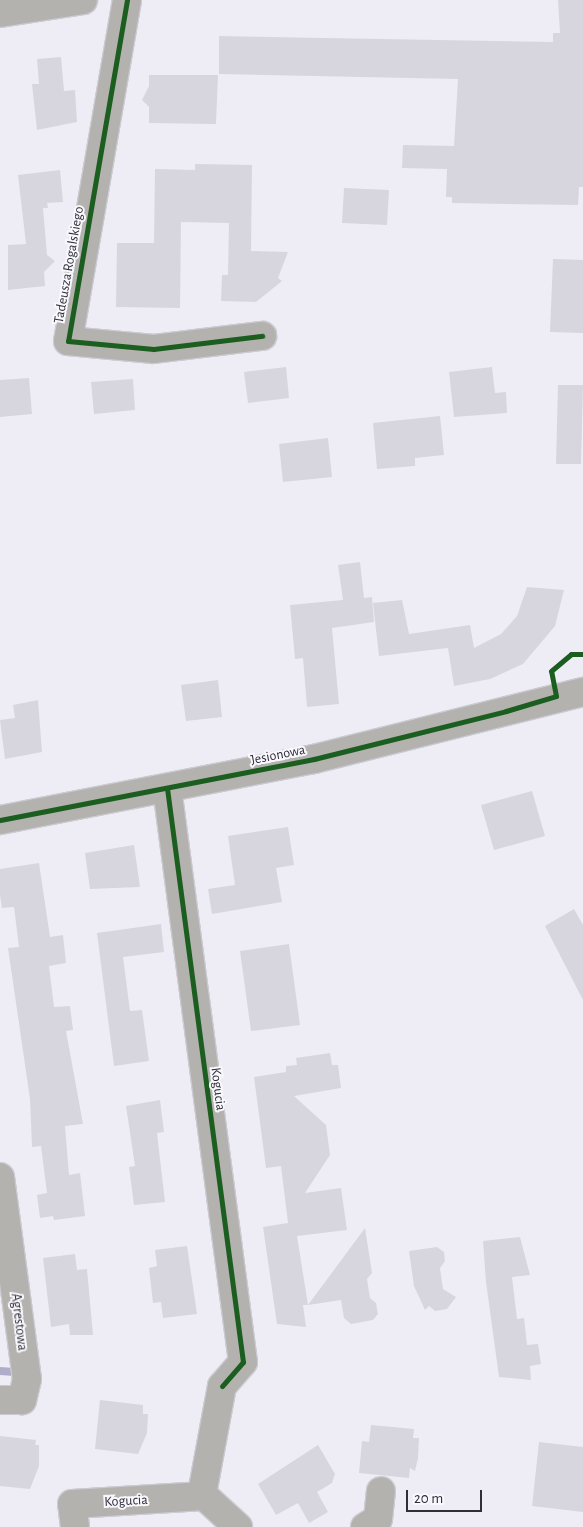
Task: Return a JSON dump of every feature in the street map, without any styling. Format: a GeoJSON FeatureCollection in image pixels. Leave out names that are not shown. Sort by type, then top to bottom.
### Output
{"type":"FeatureCollection","features":[{"type":"Feature","properties":{"kind":"street"},"geometry":{"type":"LineString","coordinates":[[0,13],[82,0]]}},
{"type":"Feature","properties":{"kind":"street","name":"Tadeusza Rogalskiego"},"geometry":{"type":"LineString","coordinates":[[127,0],[68,341],[154,349],[262,336]]}},
{"type":"Feature","properties":{"kind":"street","name":"Jesionowa"},"geometry":{"type":"LineString","coordinates":[[0,820],[314,759],[583,692]]}},
{"type":"Feature","properties":{"kind":"street","name":"Kogucia"},"geometry":{"type":"LineString","coordinates":[[75,1527],[72,1504],[204,1496],[222,1386],[243,1362],[168,788]]}},
{"type":"Feature","properties":{"kind":"street","name":"Agrestowa"},"geometry":{"type":"LineString","coordinates":[[0,1177],[27,1379],[22,1400],[0,1400]]}},
{"type":"Feature","properties":{"kind":"street"},"geometry":{"type":"LineString","coordinates":[[365,1527],[378,1519],[381,1491]]}},
{"type":"Feature","properties":{"kind":"street"},"geometry":{"type":"LineString","coordinates":[[204,1496],[238,1527]]}},
{"type":"Feature","properties":{"kind":"building"},"geometry":{"type":"Polygon","coordinates":[[[558,0],[583,0],[583,187],[579,187],[578,205],[452,203],[452,197],[446,197],[447,169],[402,168],[403,145],[454,146],[458,79],[219,74],[219,36],[553,42],[553,33],[560,33],[558,0]]]}},
{"type":"Feature","properties":{"kind":"building"},"geometry":{"type":"Polygon","coordinates":[[[61,57],[64,91],[75,90],[77,122],[37,130],[32,84],[39,84],[37,59],[61,57]]]}},
{"type":"Feature","properties":{"kind":"building"},"geometry":{"type":"Polygon","coordinates":[[[149,75],[218,75],[216,124],[149,123],[149,107],[142,100],[149,86],[149,75]]]}},
{"type":"Feature","properties":{"kind":"building"},"geometry":{"type":"Polygon","coordinates":[[[195,164],[252,165],[251,251],[288,252],[278,278],[282,281],[256,302],[221,301],[222,275],[228,275],[229,223],[181,222],[180,308],[116,307],[117,243],[154,243],[155,169],[195,170],[195,164]]]}},
{"type":"Feature","properties":{"kind":"building"},"geometry":{"type":"Polygon","coordinates":[[[60,170],[63,202],[47,203],[48,208],[43,208],[47,255],[55,261],[44,272],[45,286],[8,290],[8,245],[26,244],[18,175],[60,170]]]}},
{"type":"Feature","properties":{"kind":"building"},"geometry":{"type":"Polygon","coordinates":[[[344,188],[389,190],[387,225],[342,223],[344,188]]]}},
{"type":"Feature","properties":{"kind":"building"},"geometry":{"type":"Polygon","coordinates":[[[553,259],[583,260],[583,333],[550,332],[553,259]]]}},
{"type":"Feature","properties":{"kind":"building"},"geometry":{"type":"Polygon","coordinates":[[[286,367],[289,398],[248,403],[244,372],[286,367]]]}},
{"type":"Feature","properties":{"kind":"building"},"geometry":{"type":"Polygon","coordinates":[[[492,367],[495,393],[506,392],[507,413],[454,417],[449,372],[492,367]]]}},
{"type":"Feature","properties":{"kind":"building"},"geometry":{"type":"Polygon","coordinates":[[[29,378],[32,414],[0,417],[0,380],[29,378]]]}},
{"type":"Feature","properties":{"kind":"building"},"geometry":{"type":"Polygon","coordinates":[[[133,379],[135,410],[94,414],[91,382],[133,379]]]}},
{"type":"Feature","properties":{"kind":"building"},"geometry":{"type":"Polygon","coordinates":[[[558,385],[583,385],[581,464],[556,464],[558,385]]]}},
{"type":"Feature","properties":{"kind":"building"},"geometry":{"type":"Polygon","coordinates":[[[440,416],[444,455],[415,458],[415,466],[377,469],[373,423],[440,416]]]}},
{"type":"Feature","properties":{"kind":"building"},"geometry":{"type":"Polygon","coordinates":[[[328,438],[332,477],[283,482],[279,444],[328,438]]]}},
{"type":"Feature","properties":{"kind":"building"},"geometry":{"type":"Polygon","coordinates":[[[360,562],[364,598],[372,597],[374,622],[332,628],[339,704],[307,707],[303,658],[295,659],[290,605],[343,600],[338,565],[360,562]]]}},
{"type":"Feature","properties":{"kind":"building"},"geometry":{"type":"Polygon","coordinates":[[[527,587],[564,590],[555,626],[523,664],[490,679],[454,686],[448,648],[379,656],[373,603],[402,600],[409,634],[470,625],[474,648],[501,634],[517,616],[527,587]]]}},
{"type":"Feature","properties":{"kind":"building"},"geometry":{"type":"Polygon","coordinates":[[[218,680],[222,717],[186,721],[181,685],[218,680]]]}},
{"type":"Feature","properties":{"kind":"building"},"geometry":{"type":"Polygon","coordinates":[[[38,700],[42,752],[5,759],[0,720],[15,718],[13,705],[38,700]]]}},
{"type":"Feature","properties":{"kind":"building"},"geometry":{"type":"Polygon","coordinates":[[[532,791],[545,836],[494,850],[481,805],[532,791]]]}},
{"type":"Feature","properties":{"kind":"building"},"geometry":{"type":"Polygon","coordinates":[[[288,827],[294,865],[276,868],[282,902],[212,914],[208,889],[235,885],[228,836],[288,827]]]}},
{"type":"Feature","properties":{"kind":"building"},"geometry":{"type":"Polygon","coordinates":[[[134,845],[140,887],[90,889],[85,853],[134,845]]]}},
{"type":"Feature","properties":{"kind":"building"},"geometry":{"type":"Polygon","coordinates":[[[39,863],[50,937],[63,935],[66,963],[49,966],[54,1007],[70,1006],[73,1030],[66,1031],[83,1124],[65,1126],[69,1175],[80,1173],[85,1216],[54,1220],[53,1216],[40,1218],[37,1195],[47,1193],[41,1146],[32,1147],[30,1099],[8,948],[19,947],[14,907],[2,908],[0,895],[0,869],[39,863]]]}},
{"type":"Feature","properties":{"kind":"building"},"geometry":{"type":"Polygon","coordinates":[[[574,909],[583,925],[583,1000],[545,926],[574,909]]]}},
{"type":"Feature","properties":{"kind":"building"},"geometry":{"type":"Polygon","coordinates":[[[161,924],[164,952],[123,957],[130,1011],[142,1010],[149,1061],[114,1066],[97,933],[161,924]]]}},
{"type":"Feature","properties":{"kind":"building"},"geometry":{"type":"Polygon","coordinates":[[[289,944],[300,1025],[251,1031],[240,951],[289,944]]]}},
{"type":"Feature","properties":{"kind":"building"},"geometry":{"type":"Polygon","coordinates":[[[330,1053],[332,1065],[338,1065],[341,1088],[294,1096],[326,1125],[330,1155],[305,1193],[341,1188],[347,1230],[297,1236],[308,1305],[303,1305],[306,1327],[277,1324],[263,1227],[288,1223],[281,1166],[266,1168],[254,1077],[286,1072],[286,1066],[297,1065],[296,1058],[330,1053]]]}},
{"type":"Feature","properties":{"kind":"building"},"geometry":{"type":"Polygon","coordinates":[[[160,1100],[164,1132],[157,1133],[165,1202],[134,1205],[129,1167],[135,1166],[126,1106],[160,1100]]]}},
{"type":"Feature","properties":{"kind":"building"},"geometry":{"type":"Polygon","coordinates":[[[365,1228],[372,1273],[367,1279],[370,1298],[376,1303],[378,1314],[373,1320],[351,1324],[344,1318],[341,1300],[308,1305],[365,1228]]]}},
{"type":"Feature","properties":{"kind":"building"},"geometry":{"type":"Polygon","coordinates":[[[520,1237],[530,1275],[512,1277],[517,1319],[524,1318],[527,1345],[538,1344],[541,1364],[530,1366],[531,1380],[499,1377],[486,1282],[483,1241],[520,1237]]]}},
{"type":"Feature","properties":{"kind":"building"},"geometry":{"type":"Polygon","coordinates":[[[187,1246],[197,1314],[163,1318],[161,1302],[153,1303],[149,1268],[157,1266],[155,1250],[187,1246]]]}},
{"type":"Feature","properties":{"kind":"building"},"geometry":{"type":"Polygon","coordinates":[[[437,1247],[444,1252],[445,1261],[440,1268],[443,1289],[456,1297],[447,1309],[435,1311],[429,1306],[425,1310],[414,1286],[409,1251],[437,1247]]]}},
{"type":"Feature","properties":{"kind":"building"},"geometry":{"type":"Polygon","coordinates":[[[75,1254],[77,1270],[87,1269],[93,1335],[70,1335],[69,1324],[51,1327],[43,1258],[75,1254]]]}},
{"type":"Feature","properties":{"kind":"building"},"geometry":{"type":"Polygon","coordinates":[[[100,1400],[143,1405],[143,1414],[148,1414],[147,1433],[138,1454],[95,1449],[100,1400]]]}},
{"type":"Feature","properties":{"kind":"building"},"geometry":{"type":"Polygon","coordinates":[[[371,1425],[414,1429],[413,1438],[419,1438],[418,1458],[415,1471],[410,1468],[409,1478],[359,1473],[362,1441],[369,1442],[371,1425]]]}},
{"type":"Feature","properties":{"kind":"building"},"geometry":{"type":"Polygon","coordinates":[[[0,1436],[36,1440],[35,1445],[39,1445],[39,1466],[30,1489],[0,1486],[0,1436]]]}},
{"type":"Feature","properties":{"kind":"building"},"geometry":{"type":"Polygon","coordinates":[[[539,1442],[583,1447],[583,1512],[532,1506],[539,1442]]]}},
{"type":"Feature","properties":{"kind":"building"},"geometry":{"type":"Polygon","coordinates":[[[318,1445],[335,1474],[332,1483],[317,1492],[328,1512],[309,1523],[298,1503],[276,1515],[258,1484],[318,1445]]]}},
{"type":"Feature","properties":{"kind":"waterway"},"geometry":{"type":"LineString","coordinates":[[0,1371],[14,1372]]}},
{"type":"Feature","properties":{"kind":"cycle path"},"geometry":{"type":"LineString","coordinates":[[127,0],[68,341],[154,349],[262,336]]}},
{"type":"Feature","properties":{"kind":"cycle path"},"geometry":{"type":"LineString","coordinates":[[0,820],[314,759],[506,711],[556,696],[551,671],[571,654],[583,654]]}},
{"type":"Feature","properties":{"kind":"cycle path"},"geometry":{"type":"LineString","coordinates":[[167,788],[243,1362],[222,1386]]}}]}
